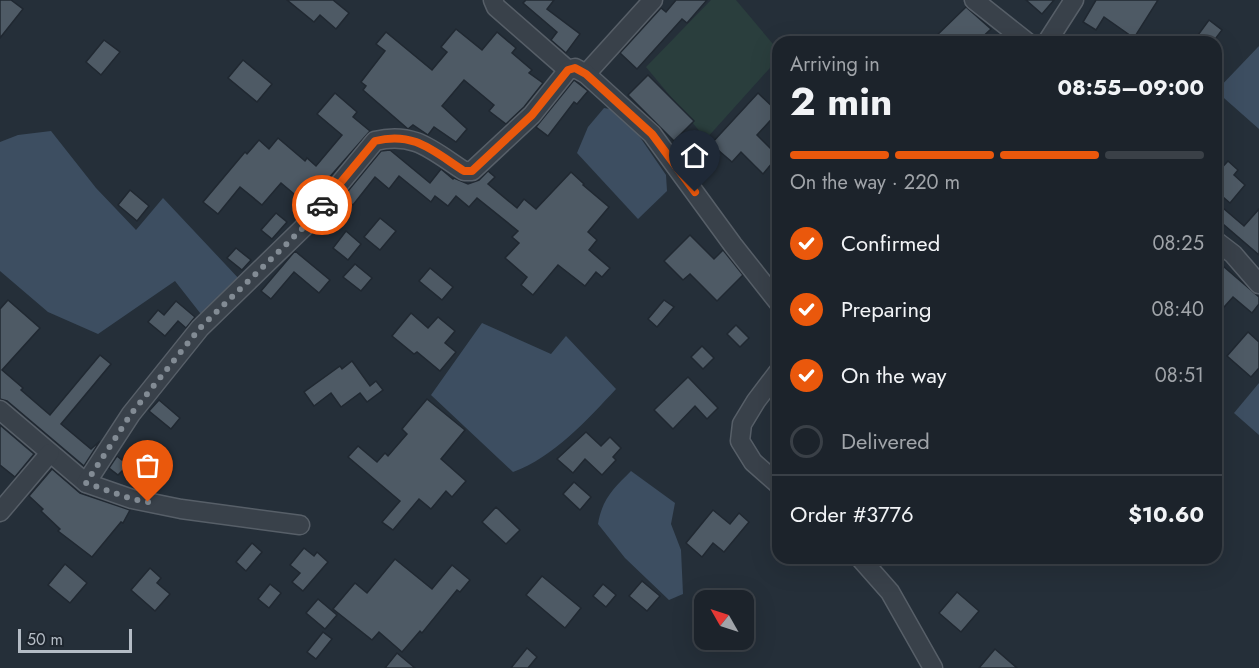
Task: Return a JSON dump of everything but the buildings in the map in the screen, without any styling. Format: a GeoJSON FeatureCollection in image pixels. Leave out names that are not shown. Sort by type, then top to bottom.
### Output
{"type":"FeatureCollection","features":[{"type":"Feature","properties":{"kind":"street"},"geometry":{"type":"LineString","coordinates":[[493,0],[496,7],[568,70]]}},
{"type":"Feature","properties":{"kind":"street"},"geometry":{"type":"LineString","coordinates":[[586,74],[653,0]]}},
{"type":"Feature","properties":{"kind":"street"},"geometry":{"type":"LineString","coordinates":[[974,0],[1019,36]]}},
{"type":"Feature","properties":{"kind":"street"},"geometry":{"type":"LineString","coordinates":[[1051,36],[1074,0]]}},
{"type":"Feature","properties":{"kind":"street"},"geometry":{"type":"LineString","coordinates":[[86,483],[131,414],[200,328],[303,228],[375,141],[416,140],[464,171],[472,171],[532,115],[568,70],[575,68],[586,74],[652,134],[772,294]]}},
{"type":"Feature","properties":{"kind":"street"},"geometry":{"type":"LineString","coordinates":[[1222,246],[1233,254],[1259,284]]}},
{"type":"Feature","properties":{"kind":"street"},"geometry":{"type":"LineString","coordinates":[[772,380],[742,424],[740,441],[753,462],[772,479]]}},
{"type":"Feature","properties":{"kind":"street"},"geometry":{"type":"LineString","coordinates":[[0,410],[86,483],[132,499],[181,509],[300,525]]}},
{"type":"Feature","properties":{"kind":"street"},"geometry":{"type":"LineString","coordinates":[[0,512],[50,453]]}},
{"type":"Feature","properties":{"kind":"street"},"geometry":{"type":"LineString","coordinates":[[865,564],[890,592],[933,668]]}},
{"type":"Feature","properties":{"kind":"green space"},"geometry":{"type":"Polygon","coordinates":[[[711,0],[736,0],[772,43],[772,66],[706,139],[646,67],[711,0]]]}},
{"type":"Feature","properties":{"kind":"water"},"geometry":{"type":"Polygon","coordinates":[[[1259,46],[1259,129],[1222,96],[1222,85],[1259,46]]]}},
{"type":"Feature","properties":{"kind":"water"},"geometry":{"type":"Polygon","coordinates":[[[604,108],[622,111],[666,175],[667,191],[638,219],[577,153],[588,127],[604,108]]]}},
{"type":"Feature","properties":{"kind":"water"},"geometry":{"type":"Polygon","coordinates":[[[51,131],[96,188],[136,230],[163,198],[241,281],[204,318],[175,281],[98,334],[48,312],[0,271],[0,142],[18,135],[51,131]]]}},
{"type":"Feature","properties":{"kind":"water"},"geometry":{"type":"Polygon","coordinates":[[[482,323],[551,354],[566,336],[616,389],[556,447],[513,472],[431,395],[482,323]]]}},
{"type":"Feature","properties":{"kind":"water"},"geometry":{"type":"Polygon","coordinates":[[[1259,383],[1259,435],[1234,413],[1259,383]]]}},
{"type":"Feature","properties":{"kind":"water"},"geometry":{"type":"Polygon","coordinates":[[[631,471],[675,503],[671,524],[681,550],[683,594],[669,600],[625,558],[598,524],[606,501],[631,471]]]}},
{"type":"Feature","properties":{"kind":"way so far"},"geometry":{"type":"LineString","coordinates":[[148,502],[132,499],[86,483],[131,414],[200,328],[303,228],[322,205]]}},
{"type":"Feature","properties":{"kind":"route"},"geometry":{"type":"LineString","coordinates":[[322,205],[375,141],[416,140],[464,171],[472,171],[532,115],[568,70],[575,68],[586,74],[652,134],[695,192]]}}]}
